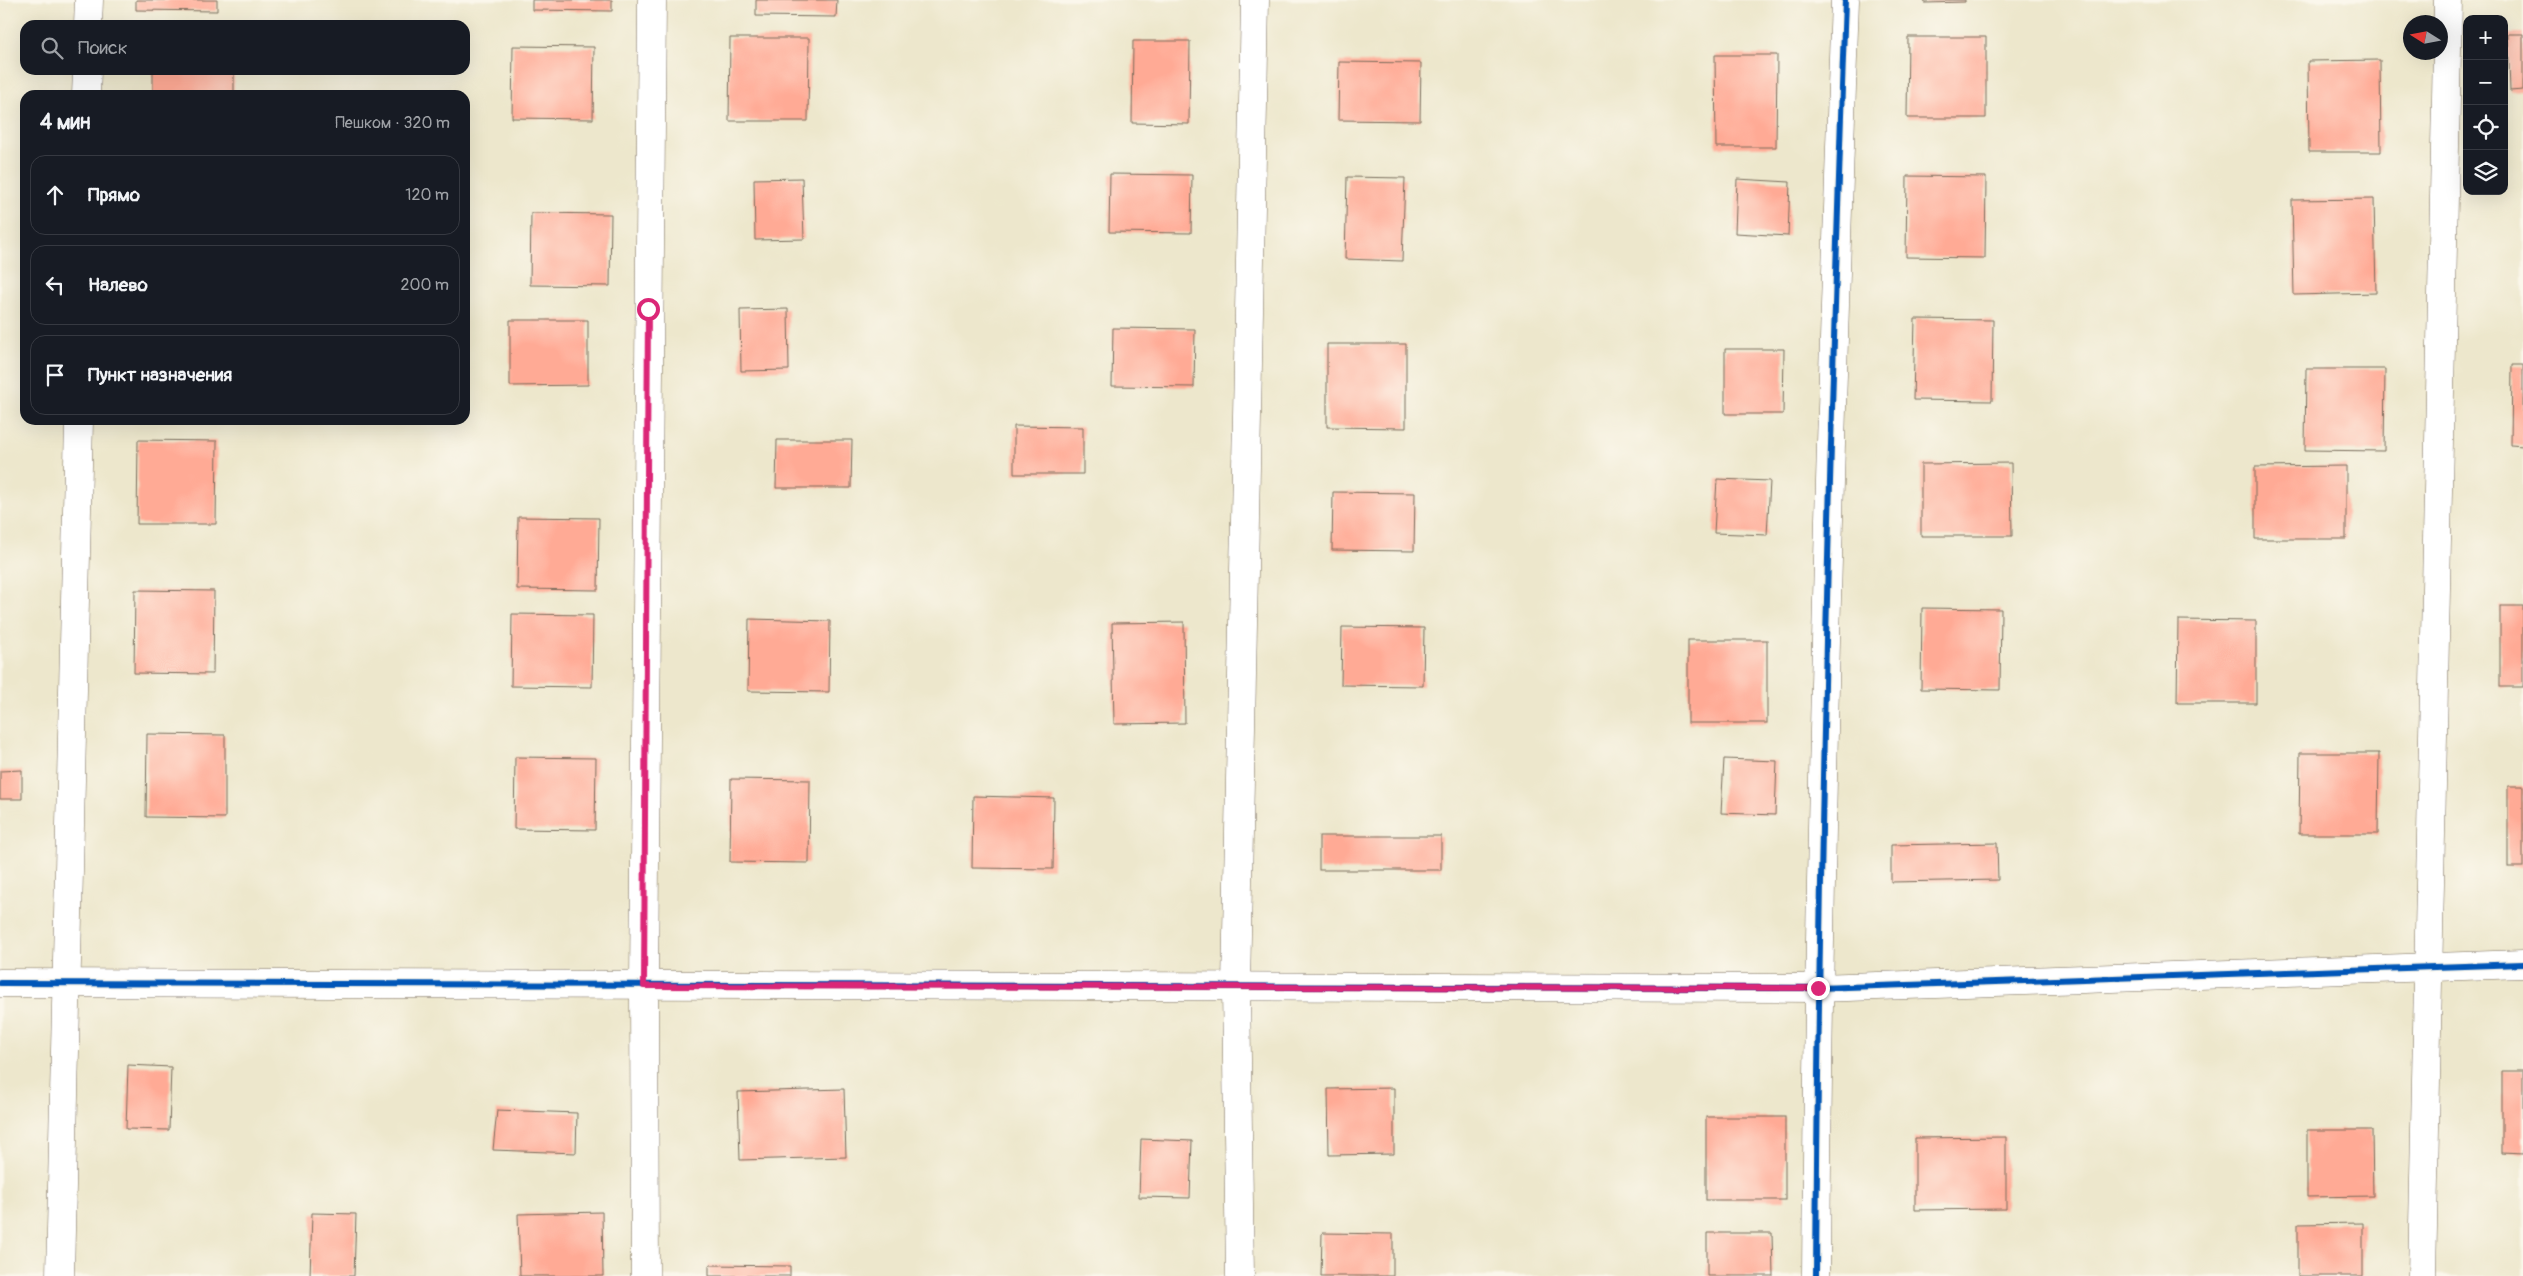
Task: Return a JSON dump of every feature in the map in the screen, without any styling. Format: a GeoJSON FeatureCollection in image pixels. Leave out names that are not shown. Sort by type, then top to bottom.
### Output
{"type":"FeatureCollection","features":[{"type":"Feature","properties":{"kind":"street"},"geometry":{"type":"LineString","coordinates":[[88,20],[89,0]]}},
{"type":"Feature","properties":{"kind":"street"},"geometry":{"type":"LineString","coordinates":[[645,1276],[644,986],[652,0]]}},
{"type":"Feature","properties":{"kind":"street"},"geometry":{"type":"LineString","coordinates":[[1240,1276],[1236,987],[1255,0]]}},
{"type":"Feature","properties":{"kind":"street"},"geometry":{"type":"LineString","coordinates":[[1816,1276],[1818,988],[1837,237],[1845,0]]}},
{"type":"Feature","properties":{"kind":"street"},"geometry":{"type":"LineString","coordinates":[[2422,1276],[2426,967],[2448,0]]}},
{"type":"Feature","properties":{"kind":"street"},"geometry":{"type":"LineString","coordinates":[[86,90],[87,75]]}},
{"type":"Feature","properties":{"kind":"street"},"geometry":{"type":"LineString","coordinates":[[60,1276],[64,985],[79,425]]}},
{"type":"Feature","properties":{"kind":"street"},"geometry":{"type":"LineString","coordinates":[[0,983],[64,985],[1818,988],[2523,964]]}},
{"type":"Feature","properties":{"kind":"building"},"geometry":{"type":"Polygon","coordinates":[[[136,0],[217,0],[217,11],[136,10],[136,0]]]}},
{"type":"Feature","properties":{"kind":"building"},"geometry":{"type":"Polygon","coordinates":[[[532,0],[612,0],[612,11],[532,10],[532,0]]]}},
{"type":"Feature","properties":{"kind":"building"},"geometry":{"type":"Polygon","coordinates":[[[756,0],[837,0],[836,17],[756,16],[756,0]]]}},
{"type":"Feature","properties":{"kind":"building"},"geometry":{"type":"Polygon","coordinates":[[[1924,0],[1965,0],[1965,2],[1925,3],[1924,0]]]}},
{"type":"Feature","properties":{"kind":"building"},"geometry":{"type":"Polygon","coordinates":[[[2508,34],[2523,34],[2523,90],[2510,91],[2508,34]]]}},
{"type":"Feature","properties":{"kind":"building"},"geometry":{"type":"Polygon","coordinates":[[[1908,37],[1986,37],[1986,118],[1907,118],[1908,37]]]}},
{"type":"Feature","properties":{"kind":"building"},"geometry":{"type":"Polygon","coordinates":[[[730,38],[809,38],[808,121],[729,121],[730,38]]]}},
{"type":"Feature","properties":{"kind":"building"},"geometry":{"type":"Polygon","coordinates":[[[1133,41],[1190,41],[1189,124],[1132,123],[1133,41]]]}},
{"type":"Feature","properties":{"kind":"building"},"geometry":{"type":"Polygon","coordinates":[[[513,46],[594,47],[593,119],[512,118],[513,46]]]}},
{"type":"Feature","properties":{"kind":"building"},"geometry":{"type":"Polygon","coordinates":[[[1715,55],[1777,55],[1776,147],[1716,147],[1715,55]]]}},
{"type":"Feature","properties":{"kind":"building"},"geometry":{"type":"Polygon","coordinates":[[[2380,60],[2381,152],[2309,152],[2308,61],[2380,60]]]}},
{"type":"Feature","properties":{"kind":"building"},"geometry":{"type":"Polygon","coordinates":[[[1339,62],[1421,63],[1420,121],[1338,120],[1339,62]]]}},
{"type":"Feature","properties":{"kind":"building"},"geometry":{"type":"Polygon","coordinates":[[[153,75],[234,75],[234,90],[153,90],[153,75]]]}},
{"type":"Feature","properties":{"kind":"building"},"geometry":{"type":"Polygon","coordinates":[[[1110,174],[1192,175],[1191,233],[1109,232],[1110,174]]]}},
{"type":"Feature","properties":{"kind":"building"},"geometry":{"type":"Polygon","coordinates":[[[1907,176],[1986,177],[1985,258],[1906,257],[1907,176]]]}},
{"type":"Feature","properties":{"kind":"building"},"geometry":{"type":"Polygon","coordinates":[[[1347,177],[1405,178],[1402,261],[1345,259],[1347,177]]]}},
{"type":"Feature","properties":{"kind":"building"},"geometry":{"type":"Polygon","coordinates":[[[802,178],[804,239],[755,240],[754,179],[802,178]]]}},
{"type":"Feature","properties":{"kind":"building"},"geometry":{"type":"Polygon","coordinates":[[[1737,179],[1790,182],[1788,236],[1735,233],[1737,179]]]}},
{"type":"Feature","properties":{"kind":"building"},"geometry":{"type":"Polygon","coordinates":[[[2374,199],[2376,293],[2294,295],[2292,200],[2374,199]]]}},
{"type":"Feature","properties":{"kind":"building"},"geometry":{"type":"Polygon","coordinates":[[[531,213],[611,214],[610,286],[530,285],[531,213]]]}},
{"type":"Feature","properties":{"kind":"building"},"geometry":{"type":"Polygon","coordinates":[[[788,309],[789,370],[741,371],[740,310],[788,309]]]}},
{"type":"Feature","properties":{"kind":"building"},"geometry":{"type":"Polygon","coordinates":[[[1915,319],[1993,320],[1992,401],[1913,400],[1915,319]]]}},
{"type":"Feature","properties":{"kind":"building"},"geometry":{"type":"Polygon","coordinates":[[[510,320],[588,320],[588,385],[510,386],[510,320]]]}},
{"type":"Feature","properties":{"kind":"building"},"geometry":{"type":"Polygon","coordinates":[[[1113,328],[1195,329],[1194,387],[1112,386],[1113,328]]]}},
{"type":"Feature","properties":{"kind":"building"},"geometry":{"type":"Polygon","coordinates":[[[1327,344],[1406,344],[1406,428],[1327,427],[1327,344]]]}},
{"type":"Feature","properties":{"kind":"building"},"geometry":{"type":"Polygon","coordinates":[[[1725,349],[1784,349],[1783,414],[1725,414],[1725,349]]]}},
{"type":"Feature","properties":{"kind":"building"},"geometry":{"type":"Polygon","coordinates":[[[2512,365],[2523,365],[2523,446],[2511,445],[2512,365]]]}},
{"type":"Feature","properties":{"kind":"building"},"geometry":{"type":"Polygon","coordinates":[[[2306,369],[2385,369],[2384,451],[2305,450],[2306,369]]]}},
{"type":"Feature","properties":{"kind":"building"},"geometry":{"type":"Polygon","coordinates":[[[1014,426],[1083,427],[1083,474],[1014,474],[1014,426]]]}},
{"type":"Feature","properties":{"kind":"building"},"geometry":{"type":"Polygon","coordinates":[[[138,440],[217,441],[216,524],[137,524],[138,440]]]}},
{"type":"Feature","properties":{"kind":"building"},"geometry":{"type":"Polygon","coordinates":[[[777,440],[852,440],[851,488],[776,488],[777,440]]]}},
{"type":"Feature","properties":{"kind":"building"},"geometry":{"type":"Polygon","coordinates":[[[2011,463],[2012,536],[1921,536],[1921,464],[2011,463]]]}},
{"type":"Feature","properties":{"kind":"building"},"geometry":{"type":"Polygon","coordinates":[[[2346,466],[2346,539],[2255,539],[2255,467],[2346,466]]]}},
{"type":"Feature","properties":{"kind":"building"},"geometry":{"type":"Polygon","coordinates":[[[1717,479],[1770,481],[1767,535],[1714,533],[1717,479]]]}},
{"type":"Feature","properties":{"kind":"building"},"geometry":{"type":"Polygon","coordinates":[[[1333,492],[1415,493],[1414,551],[1332,550],[1333,492]]]}},
{"type":"Feature","properties":{"kind":"building"},"geometry":{"type":"Polygon","coordinates":[[[518,517],[599,518],[598,590],[517,589],[518,517]]]}},
{"type":"Feature","properties":{"kind":"building"},"geometry":{"type":"Polygon","coordinates":[[[135,590],[214,591],[213,674],[134,673],[135,590]]]}},
{"type":"Feature","properties":{"kind":"building"},"geometry":{"type":"Polygon","coordinates":[[[2500,606],[2523,606],[2523,687],[2500,687],[2500,606]]]}},
{"type":"Feature","properties":{"kind":"building"},"geometry":{"type":"Polygon","coordinates":[[[1922,608],[2001,609],[2000,690],[1921,689],[1922,608]]]}},
{"type":"Feature","properties":{"kind":"building"},"geometry":{"type":"Polygon","coordinates":[[[512,614],[593,615],[592,687],[511,686],[512,614]]]}},
{"type":"Feature","properties":{"kind":"building"},"geometry":{"type":"Polygon","coordinates":[[[749,619],[830,621],[829,692],[748,691],[749,619]]]}},
{"type":"Feature","properties":{"kind":"building"},"geometry":{"type":"Polygon","coordinates":[[[2178,620],[2256,621],[2256,703],[2177,703],[2178,620]]]}},
{"type":"Feature","properties":{"kind":"building"},"geometry":{"type":"Polygon","coordinates":[[[1184,622],[1185,723],[1114,724],[1112,623],[1184,622]]]}},
{"type":"Feature","properties":{"kind":"building"},"geometry":{"type":"Polygon","coordinates":[[[1342,627],[1424,628],[1423,686],[1341,685],[1342,627]]]}},
{"type":"Feature","properties":{"kind":"building"},"geometry":{"type":"Polygon","coordinates":[[[1688,640],[1767,640],[1767,723],[1688,723],[1688,640]]]}},
{"type":"Feature","properties":{"kind":"building"},"geometry":{"type":"Polygon","coordinates":[[[147,734],[225,735],[225,818],[146,817],[147,734]]]}},
{"type":"Feature","properties":{"kind":"building"},"geometry":{"type":"Polygon","coordinates":[[[2300,753],[2379,753],[2378,834],[2299,834],[2300,753]]]}},
{"type":"Feature","properties":{"kind":"building"},"geometry":{"type":"Polygon","coordinates":[[[515,757],[596,758],[595,830],[514,829],[515,757]]]}},
{"type":"Feature","properties":{"kind":"building"},"geometry":{"type":"Polygon","coordinates":[[[1724,759],[1777,761],[1775,815],[1721,813],[1724,759]]]}},
{"type":"Feature","properties":{"kind":"building"},"geometry":{"type":"Polygon","coordinates":[[[22,770],[22,799],[0,799],[0,771],[22,770]]]}},
{"type":"Feature","properties":{"kind":"building"},"geometry":{"type":"Polygon","coordinates":[[[731,779],[810,780],[809,863],[730,862],[731,779]]]}},
{"type":"Feature","properties":{"kind":"building"},"geometry":{"type":"Polygon","coordinates":[[[2508,786],[2523,786],[2523,867],[2508,867],[2508,786]]]}},
{"type":"Feature","properties":{"kind":"building"},"geometry":{"type":"Polygon","coordinates":[[[973,796],[1054,798],[1053,869],[972,868],[973,796]]]}},
{"type":"Feature","properties":{"kind":"building"},"geometry":{"type":"Polygon","coordinates":[[[1319,836],[1441,836],[1441,870],[1319,870],[1319,836]]]}},
{"type":"Feature","properties":{"kind":"building"},"geometry":{"type":"Polygon","coordinates":[[[1997,843],[1998,880],[1891,882],[1891,845],[1997,843]]]}},
{"type":"Feature","properties":{"kind":"building"},"geometry":{"type":"Polygon","coordinates":[[[128,1065],[171,1067],[169,1130],[126,1129],[128,1065]]]}},
{"type":"Feature","properties":{"kind":"building"},"geometry":{"type":"Polygon","coordinates":[[[2502,1071],[2523,1071],[2523,1154],[2502,1153],[2502,1071]]]}},
{"type":"Feature","properties":{"kind":"building"},"geometry":{"type":"Polygon","coordinates":[[[1394,1088],[1394,1154],[1329,1155],[1328,1089],[1394,1088]]]}},
{"type":"Feature","properties":{"kind":"building"},"geometry":{"type":"Polygon","coordinates":[[[844,1089],[846,1157],[740,1160],[738,1092],[844,1089]]]}},
{"type":"Feature","properties":{"kind":"building"},"geometry":{"type":"Polygon","coordinates":[[[497,1110],[577,1113],[576,1153],[493,1150],[497,1110]]]}},
{"type":"Feature","properties":{"kind":"building"},"geometry":{"type":"Polygon","coordinates":[[[1706,1117],[1785,1117],[1785,1200],[1706,1200],[1706,1117]]]}},
{"type":"Feature","properties":{"kind":"building"},"geometry":{"type":"Polygon","coordinates":[[[2307,1130],[2372,1130],[2373,1196],[2307,1197],[2307,1130]]]}},
{"type":"Feature","properties":{"kind":"building"},"geometry":{"type":"Polygon","coordinates":[[[2006,1137],[2006,1209],[1915,1210],[1915,1138],[2006,1137]]]}},
{"type":"Feature","properties":{"kind":"building"},"geometry":{"type":"Polygon","coordinates":[[[1141,1139],[1192,1141],[1190,1198],[1139,1197],[1141,1139]]]}},
{"type":"Feature","properties":{"kind":"building"},"geometry":{"type":"Polygon","coordinates":[[[602,1212],[603,1276],[520,1276],[518,1214],[602,1212]]]}},
{"type":"Feature","properties":{"kind":"building"},"geometry":{"type":"Polygon","coordinates":[[[312,1213],[356,1214],[354,1276],[310,1276],[312,1213]]]}},
{"type":"Feature","properties":{"kind":"building"},"geometry":{"type":"Polygon","coordinates":[[[2363,1223],[2363,1276],[2298,1276],[2298,1224],[2363,1223]]]}},
{"type":"Feature","properties":{"kind":"building"},"geometry":{"type":"Polygon","coordinates":[[[1322,1233],[1393,1234],[1393,1276],[1321,1276],[1322,1233]]]}},
{"type":"Feature","properties":{"kind":"building"},"geometry":{"type":"Polygon","coordinates":[[[1707,1233],[1772,1233],[1773,1276],[1707,1276],[1707,1233]]]}},
{"type":"Feature","properties":{"kind":"building"},"geometry":{"type":"Polygon","coordinates":[[[709,1265],[790,1266],[790,1276],[709,1276],[709,1265]]]}},
{"type":"Feature","properties":{"kind":"cycle path"},"geometry":{"type":"LineString","coordinates":[[1816,1276],[1826,638],[1845,0]]}},
{"type":"Feature","properties":{"kind":"cycle path"},"geometry":{"type":"LineString","coordinates":[[0,983],[1818,988],[2523,964]]}},
{"type":"Feature","properties":{"kind":"route"},"geometry":{"type":"LineString","coordinates":[[648,309],[644,986],[1818,988]]}}]}
